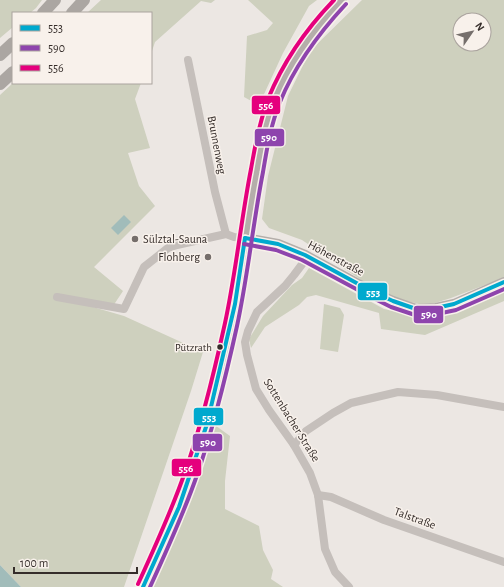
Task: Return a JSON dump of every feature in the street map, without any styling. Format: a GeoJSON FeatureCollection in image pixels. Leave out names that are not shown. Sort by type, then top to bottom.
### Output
{"type":"FeatureCollection","features":[{"type":"Feature","properties":{"kind":"highway"},"geometry":{"type":"LineString","coordinates":[[44,12],[55,0]]}},
{"type":"Feature","properties":{"kind":"highway"},"geometry":{"type":"LineString","coordinates":[[73,12],[84,0]]}},
{"type":"Feature","properties":{"kind":"highway"},"geometry":{"type":"LineString","coordinates":[[0,55],[12,44]]}},
{"type":"Feature","properties":{"kind":"highway"},"geometry":{"type":"LineString","coordinates":[[0,84],[12,73]]}},
{"type":"Feature","properties":{"kind":"main road"},"geometry":{"type":"LineString","coordinates":[[143,587],[179,507],[207,424],[235,304],[245,238],[266,125],[286,75],[298,55],[328,14],[342,0]]}},
{"type":"Feature","properties":{"kind":"main road","name":"Höhenstraße"},"geometry":{"type":"LineString","coordinates":[[245,238],[278,244],[305,255],[373,292],[416,309],[436,308],[454,304],[504,282]]}},
{"type":"Feature","properties":{"kind":"street","name":"Brunnenweg"},"geometry":{"type":"LineString","coordinates":[[188,60],[194,72],[215,192],[226,234]]}},
{"type":"Feature","properties":{"kind":"street"},"geometry":{"type":"LineString","coordinates":[[58,297],[124,309],[144,267],[168,248],[226,234],[234,237],[245,238]]}},
{"type":"Feature","properties":{"kind":"street","name":"Sottenbacher Straße"},"geometry":{"type":"LineString","coordinates":[[305,255],[303,263],[285,286],[257,312],[248,331],[245,342],[256,389],[294,445],[310,473],[318,495],[325,549],[335,572],[349,587]]}},
{"type":"Feature","properties":{"kind":"street"},"geometry":{"type":"LineString","coordinates":[[294,445],[306,431],[351,403],[398,392],[438,395],[504,407]]}},
{"type":"Feature","properties":{"kind":"street","name":"Talstraße"},"geometry":{"type":"LineString","coordinates":[[318,495],[330,497],[384,520],[504,562]]}},
{"type":"Feature","properties":{"kind":"green space"},"geometry":{"type":"Polygon","coordinates":[[[0,0],[42,0],[31,12],[12,12],[12,28],[0,38],[0,0]]]}},
{"type":"Feature","properties":{"kind":"green space"},"geometry":{"type":"Polygon","coordinates":[[[101,0],[215,0],[211,3],[201,1],[155,42],[152,51],[152,12],[88,12],[101,0]]]}},
{"type":"Feature","properties":{"kind":"green space"},"geometry":{"type":"Polygon","coordinates":[[[248,0],[317,0],[309,6],[283,53],[259,105],[244,97],[247,36],[267,30],[273,23],[248,0]]]}},
{"type":"Feature","properties":{"kind":"green space"},"geometry":{"type":"Polygon","coordinates":[[[362,0],[504,0],[504,278],[435,303],[419,304],[395,298],[376,290],[302,240],[269,228],[262,219],[268,176],[288,96],[310,51],[362,0]]]}},
{"type":"Feature","properties":{"kind":"green space"},"geometry":{"type":"Polygon","coordinates":[[[12,84],[141,84],[135,99],[150,148],[128,153],[139,186],[155,206],[94,267],[123,291],[113,306],[62,298],[124,316],[203,352],[124,587],[21,587],[0,565],[0,95],[12,84]]]}},
{"type":"Feature","properties":{"kind":"green space"},"geometry":{"type":"Polygon","coordinates":[[[309,268],[384,309],[413,315],[433,316],[452,311],[504,290],[504,301],[425,335],[381,329],[379,313],[316,295],[307,297],[299,305],[265,327],[251,348],[249,339],[263,316],[292,285],[302,278],[309,268]]]}},
{"type":"Feature","properties":{"kind":"green space"},"geometry":{"type":"Polygon","coordinates":[[[324,304],[340,308],[344,315],[338,352],[320,349],[324,304]]]}},
{"type":"Feature","properties":{"kind":"green space"},"geometry":{"type":"Polygon","coordinates":[[[212,423],[230,436],[225,481],[225,509],[259,526],[263,550],[273,570],[271,579],[283,587],[151,587],[193,487],[212,423]]]}},
{"type":"Feature","properties":{"kind":"water"},"geometry":{"type":"Polygon","coordinates":[[[124,215],[131,222],[118,235],[111,228],[124,215]]]}},
{"type":"Feature","properties":{"kind":"water"},"geometry":{"type":"Polygon","coordinates":[[[0,565],[21,587],[0,587],[0,565]]]}},
{"type":"Feature","properties":{"kind":"transit line","name":"556"},"geometry":{"type":"LineString","coordinates":[[138,584],[180,486],[197,436],[229,304],[244,207],[258,133],[265,107],[274,85],[296,46],[314,22],[334,0]]}},
{"type":"Feature","properties":{"kind":"transit line","name":"590"},"geometry":{"type":"LineString","coordinates":[[150,587],[192,489],[209,438],[219,401],[241,307],[266,154],[277,110],[286,88],[300,62],[326,26],[346,4]]}},
{"type":"Feature","properties":{"kind":"transit line","name":"553"},"geometry":{"type":"LineString","coordinates":[[245,238],[278,244],[305,255],[373,292],[416,309],[436,308],[454,304],[504,282]]}},
{"type":"Feature","properties":{"kind":"transit line","name":"553"},"geometry":{"type":"LineString","coordinates":[[143,587],[179,507],[207,424],[235,304],[245,238]]}},
{"type":"Feature","properties":{"kind":"transit line","name":"590"},"geometry":{"type":"LineString","coordinates":[[244,244],[276,250],[302,260],[391,307],[415,315],[437,314],[456,310],[504,289]]}},
{"type":"Feature","properties":{"kind":"place","name":"Sülztal-Sauna"},"geometry":{"type":"Point","coordinates":[135,239]}},
{"type":"Feature","properties":{"kind":"place","name":"Flohberg"},"geometry":{"type":"Point","coordinates":[208,257]}},
{"type":"Feature","properties":{"kind":"place","name":"Pützrath"},"geometry":{"type":"Point","coordinates":[220,347]}}]}
